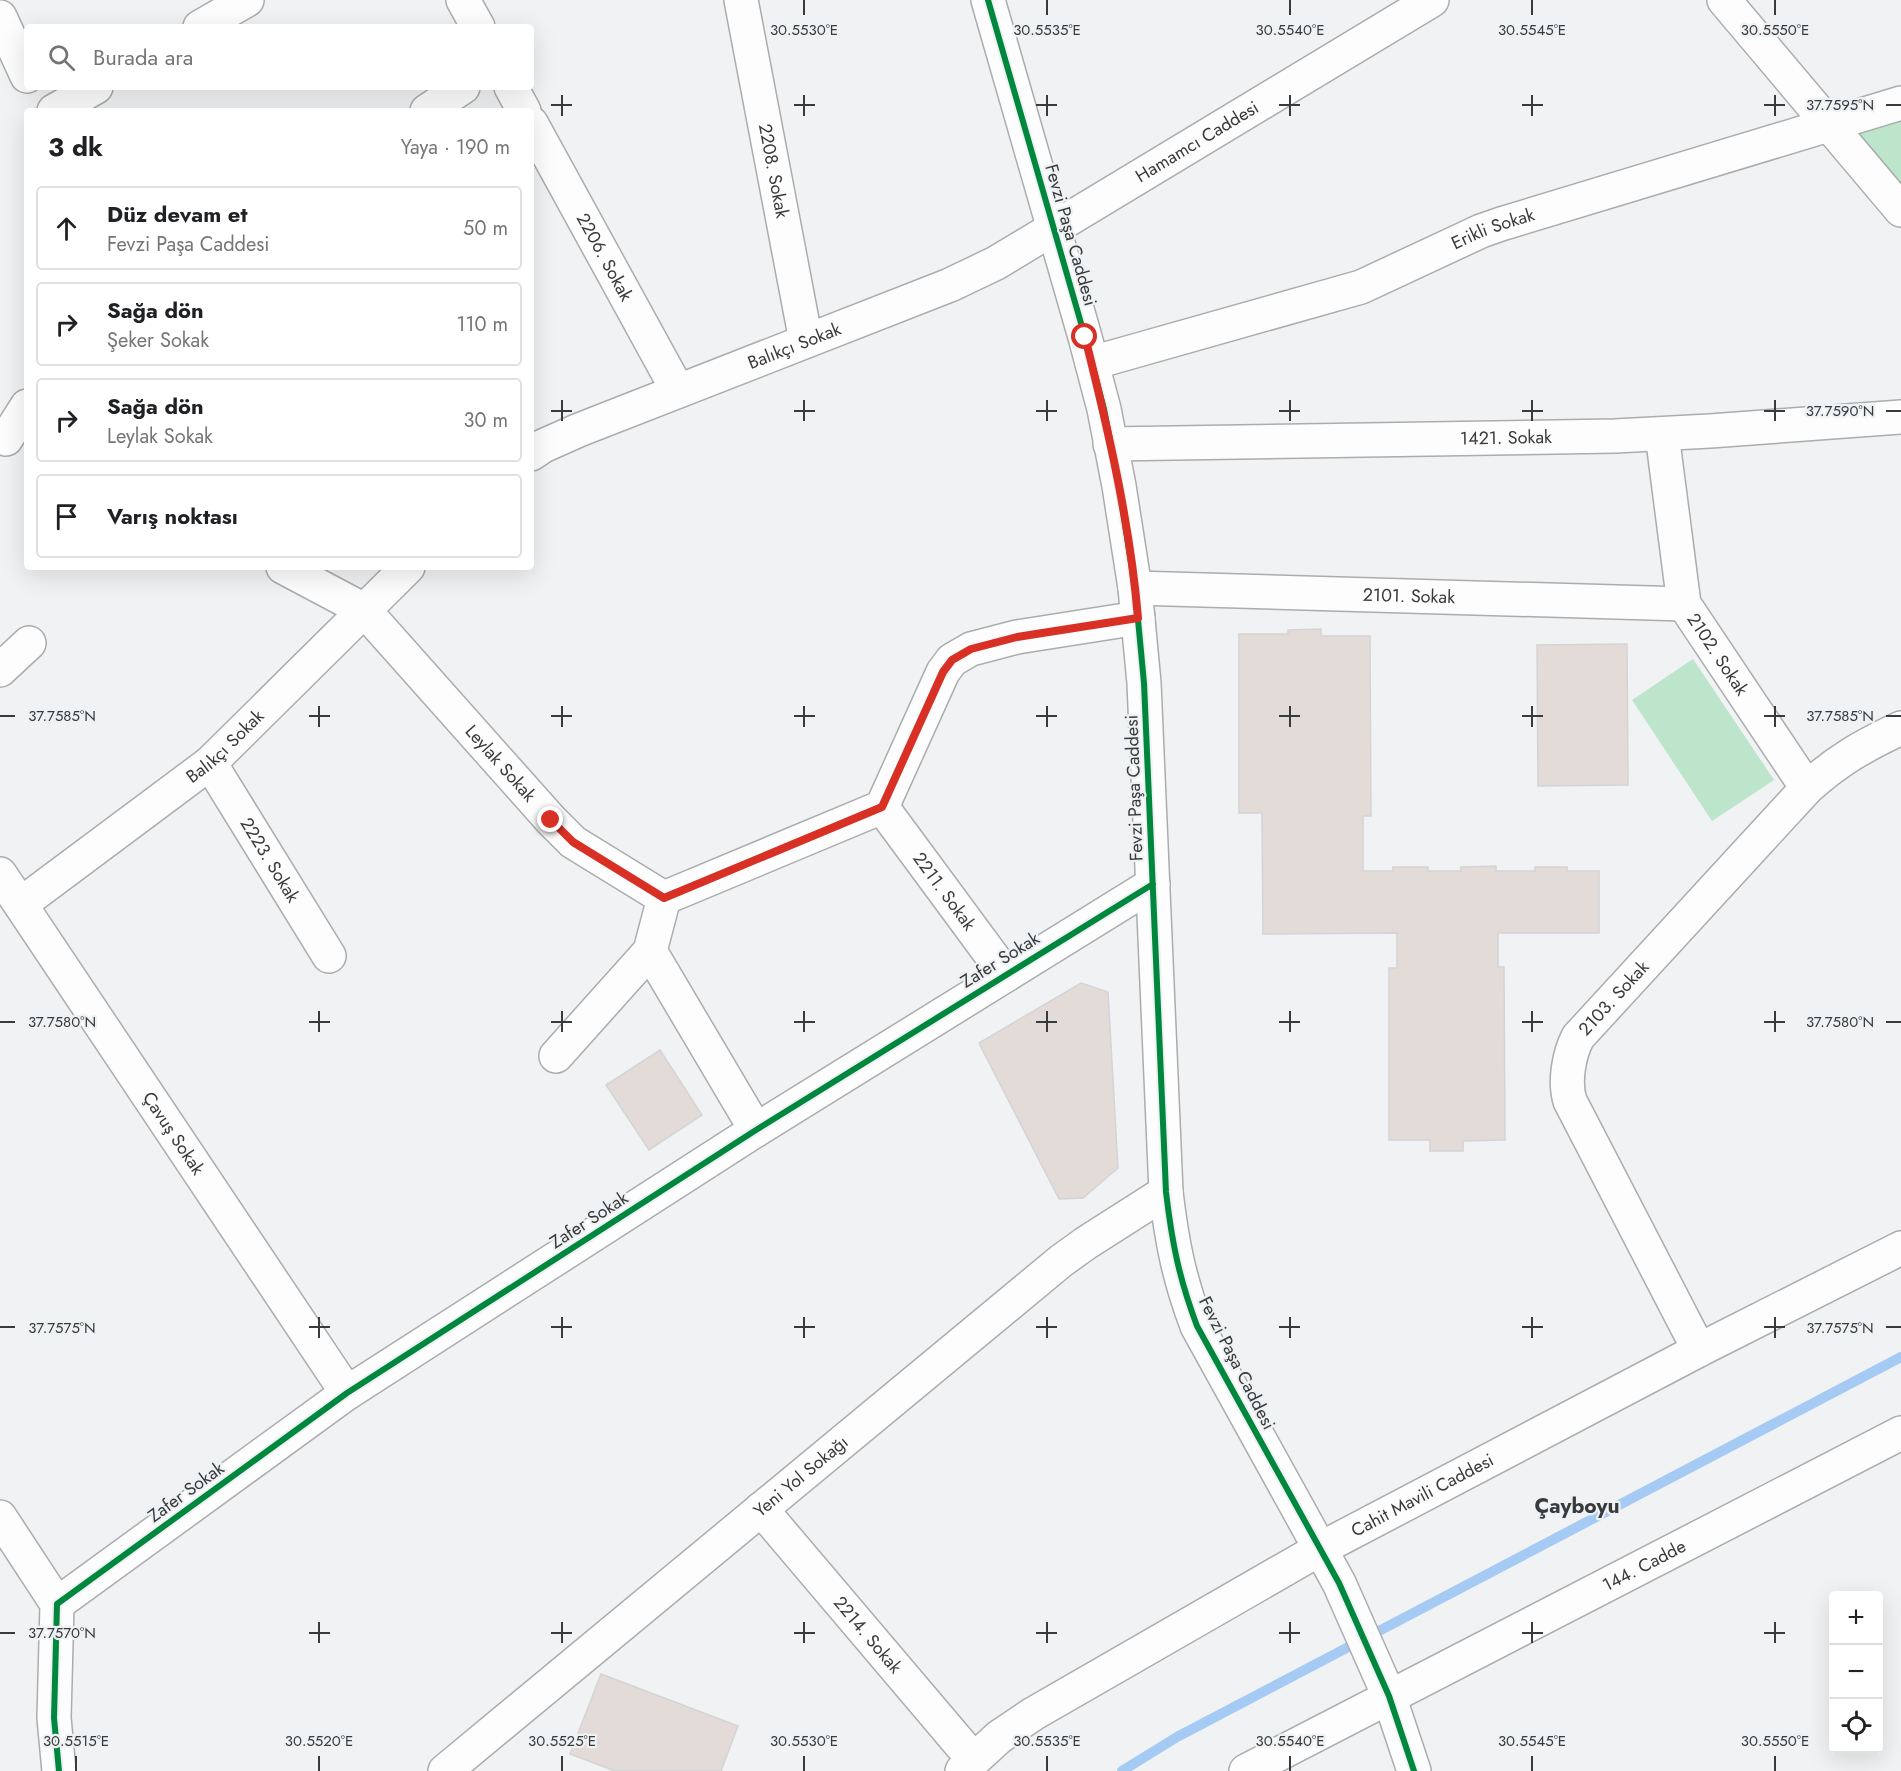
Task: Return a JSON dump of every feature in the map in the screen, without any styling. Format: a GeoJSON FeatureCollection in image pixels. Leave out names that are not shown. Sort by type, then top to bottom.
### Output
{"type":"FeatureCollection","features":[{"type":"Feature","properties":{"kind":"street"},"geometry":{"type":"LineString","coordinates":[[205,24],[247,0]]}},
{"type":"Feature","properties":{"kind":"street"},"geometry":{"type":"LineString","coordinates":[[463,0],[476,24]]}},
{"type":"Feature","properties":{"kind":"street","name":"2208. Sokak"},"geometry":{"type":"LineString","coordinates":[[741,0],[806,341]]}},
{"type":"Feature","properties":{"kind":"street","name":"Fevzi Paşa Caddesi"},"geometry":{"type":"LineString","coordinates":[[988,0],[1092,363],[1110,444],[1136,603],[1144,682],[1166,1192],[1173,1250],[1182,1287],[1197,1326],[1339,1583],[1372,1654],[1389,1696],[1414,1771]]}},
{"type":"Feature","properties":{"kind":"street","name":"Hamamcı Caddesi"},"geometry":{"type":"LineString","coordinates":[[1054,230],[1432,0]]}},
{"type":"Feature","properties":{"kind":"street"},"geometry":{"type":"LineString","coordinates":[[1724,0],[1901,210]]}},
{"type":"Feature","properties":{"kind":"street"},"geometry":{"type":"LineString","coordinates":[[0,17],[24,69]]}},
{"type":"Feature","properties":{"kind":"street"},"geometry":{"type":"LineString","coordinates":[[33,90],[42,108]]}},
{"type":"Feature","properties":{"kind":"street"},"geometry":{"type":"LineString","coordinates":[[59,108],[91,90]]}},
{"type":"Feature","properties":{"kind":"street"},"geometry":{"type":"LineString","coordinates":[[432,108],[458,90]]}},
{"type":"Feature","properties":{"kind":"street"},"geometry":{"type":"LineString","coordinates":[[513,90],[522,108]]}},
{"type":"Feature","properties":{"kind":"street","name":"Erikli Sokak"},"geometry":{"type":"LineString","coordinates":[[1092,363],[1361,287],[1481,231],[1501,224],[1901,103]]}},
{"type":"Feature","properties":{"kind":"street","name":"2206. Sokak"},"geometry":{"type":"LineString","coordinates":[[534,128],[678,391]]}},
{"type":"Feature","properties":{"kind":"street","name":"Balıkçı Sokak"},"geometry":{"type":"LineString","coordinates":[[534,452],[579,430],[950,285],[996,263],[1054,230]]}},
{"type":"Feature","properties":{"kind":"street"},"geometry":{"type":"LineString","coordinates":[[11,441],[24,413]]}},
{"type":"Feature","properties":{"kind":"street","name":"1421. Sokak"},"geometry":{"type":"LineString","coordinates":[[1110,444],[1506,439],[1662,434],[1901,417]]}},
{"type":"Feature","properties":{"kind":"street","name":"2102. Sokak"},"geometry":{"type":"LineString","coordinates":[[1662,434],[1684,604],[1807,788]]}},
{"type":"Feature","properties":{"kind":"street","name":"Leylak Sokak"},"geometry":{"type":"LineString","coordinates":[[289,570],[364,610],[573,842],[664,898]]}},
{"type":"Feature","properties":{"kind":"street","name":"Balıkçı Sokak"},"geometry":{"type":"LineString","coordinates":[[21,904],[210,763],[405,570]]}},
{"type":"Feature","properties":{"kind":"street","name":"2101. Sokak"},"geometry":{"type":"LineString","coordinates":[[882,807],[943,672],[952,660],[971,649],[1136,603],[1684,604]]}},
{"type":"Feature","properties":{"kind":"street"},"geometry":{"type":"LineString","coordinates":[[0,670],[29,643]]}},
{"type":"Feature","properties":{"kind":"street","name":"2103. Sokak"},"geometry":{"type":"LineString","coordinates":[[1699,1350],[1570,1101],[1567,1090],[1572,1047],[1586,1028],[1807,788],[1832,766],[1864,746],[1901,728]]}},
{"type":"Feature","properties":{"kind":"street","name":"2223. Sokak"},"geometry":{"type":"LineString","coordinates":[[210,763],[329,956]]}},
{"type":"Feature","properties":{"kind":"street"},"geometry":{"type":"LineString","coordinates":[[556,1056],[651,951],[664,898],[882,807]]}},
{"type":"Feature","properties":{"kind":"street","name":"2211. Sokak"},"geometry":{"type":"LineString","coordinates":[[882,807],[1006,975]]}},
{"type":"Feature","properties":{"kind":"street","name":"Çavuş Sokak"},"geometry":{"type":"LineString","coordinates":[[0,874],[347,1393]]}},
{"type":"Feature","properties":{"kind":"street","name":"Zafer Sokak"},"geometry":{"type":"LineString","coordinates":[[57,1604],[347,1393],[756,1130],[1153,884]]}},
{"type":"Feature","properties":{"kind":"street"},"geometry":{"type":"LineString","coordinates":[[651,951],[756,1130]]}},
{"type":"Feature","properties":{"kind":"street","name":"Yeni Yol Sokağı"},"geometry":{"type":"LineString","coordinates":[[445,1771],[1062,1261],[1166,1192]]}},
{"type":"Feature","properties":{"kind":"street","name":"Cahit Mavili Caddesi"},"geometry":{"type":"LineString","coordinates":[[967,1765],[999,1737],[1033,1714],[1320,1549],[1699,1350],[1901,1248]]}},
{"type":"Feature","properties":{"kind":"street","name":"144. Cadde"},"geometry":{"type":"LineString","coordinates":[[1246,1771],[1901,1433]]}},
{"type":"Feature","properties":{"kind":"street","name":"2214. Sokak"},"geometry":{"type":"LineString","coordinates":[[761,1509],[967,1765]]}},
{"type":"Feature","properties":{"kind":"street"},"geometry":{"type":"LineString","coordinates":[[0,1517],[57,1604],[54,1718],[59,1771]]}},
{"type":"Feature","properties":{"kind":"green space"},"geometry":{"type":"Polygon","coordinates":[[[1901,120],[1901,189],[1856,134],[1901,120]]]}},
{"type":"Feature","properties":{"kind":"green space"},"geometry":{"type":"Polygon","coordinates":[[[1693,659],[1774,780],[1712,821],[1632,700],[1693,659]]]}},
{"type":"Feature","properties":{"kind":"building"},"geometry":{"type":"Polygon","coordinates":[[[1321,629],[1321,636],[1370,636],[1371,816],[1363,816],[1363,871],[1393,871],[1393,867],[1428,867],[1428,871],[1461,871],[1461,867],[1496,866],[1496,871],[1535,871],[1535,867],[1567,867],[1567,871],[1599,871],[1599,933],[1498,933],[1498,967],[1504,967],[1505,1140],[1463,1141],[1463,1151],[1430,1151],[1430,1140],[1389,1140],[1389,968],[1397,968],[1397,933],[1263,934],[1262,813],[1239,813],[1239,634],[1288,634],[1288,630],[1321,629]]]}},
{"type":"Feature","properties":{"kind":"building"},"geometry":{"type":"Polygon","coordinates":[[[1627,644],[1628,785],[1538,786],[1537,645],[1627,644]]]}},
{"type":"Feature","properties":{"kind":"building"},"geometry":{"type":"Polygon","coordinates":[[[1081,983],[1108,992],[1118,1168],[1083,1198],[1059,1199],[979,1043],[1081,983]]]}},
{"type":"Feature","properties":{"kind":"building"},"geometry":{"type":"Polygon","coordinates":[[[660,1050],[702,1115],[649,1150],[606,1085],[660,1050]]]}},
{"type":"Feature","properties":{"kind":"building"},"geometry":{"type":"Polygon","coordinates":[[[601,1674],[738,1726],[721,1771],[615,1771],[570,1754],[601,1674]]]}},
{"type":"Feature","properties":{"kind":"waterway"},"geometry":{"type":"LineString","coordinates":[[1122,1771],[1177,1737],[1901,1357]]}},
{"type":"Feature","properties":{"kind":"cycle path"},"geometry":{"type":"LineString","coordinates":[[988,0],[1104,409],[1135,588],[1144,683],[1166,1192],[1177,1260],[1197,1326],[1339,1583],[1389,1696],[1414,1771]]}},
{"type":"Feature","properties":{"kind":"cycle path"},"geometry":{"type":"LineString","coordinates":[[59,1771],[54,1718],[57,1604],[347,1393],[756,1130],[1153,884]]}},
{"type":"Feature","properties":{"kind":"district","name":"Çayboyu"},"geometry":{"type":"Point","coordinates":[1577,1506]}},
{"type":"Feature","properties":{"kind":"route"},"geometry":{"type":"LineString","coordinates":[[551,820],[573,842],[664,898],[882,807],[943,672],[952,660],[971,649],[1017,637],[1138,618],[1119,486],[1104,409],[1085,337]]}}]}
